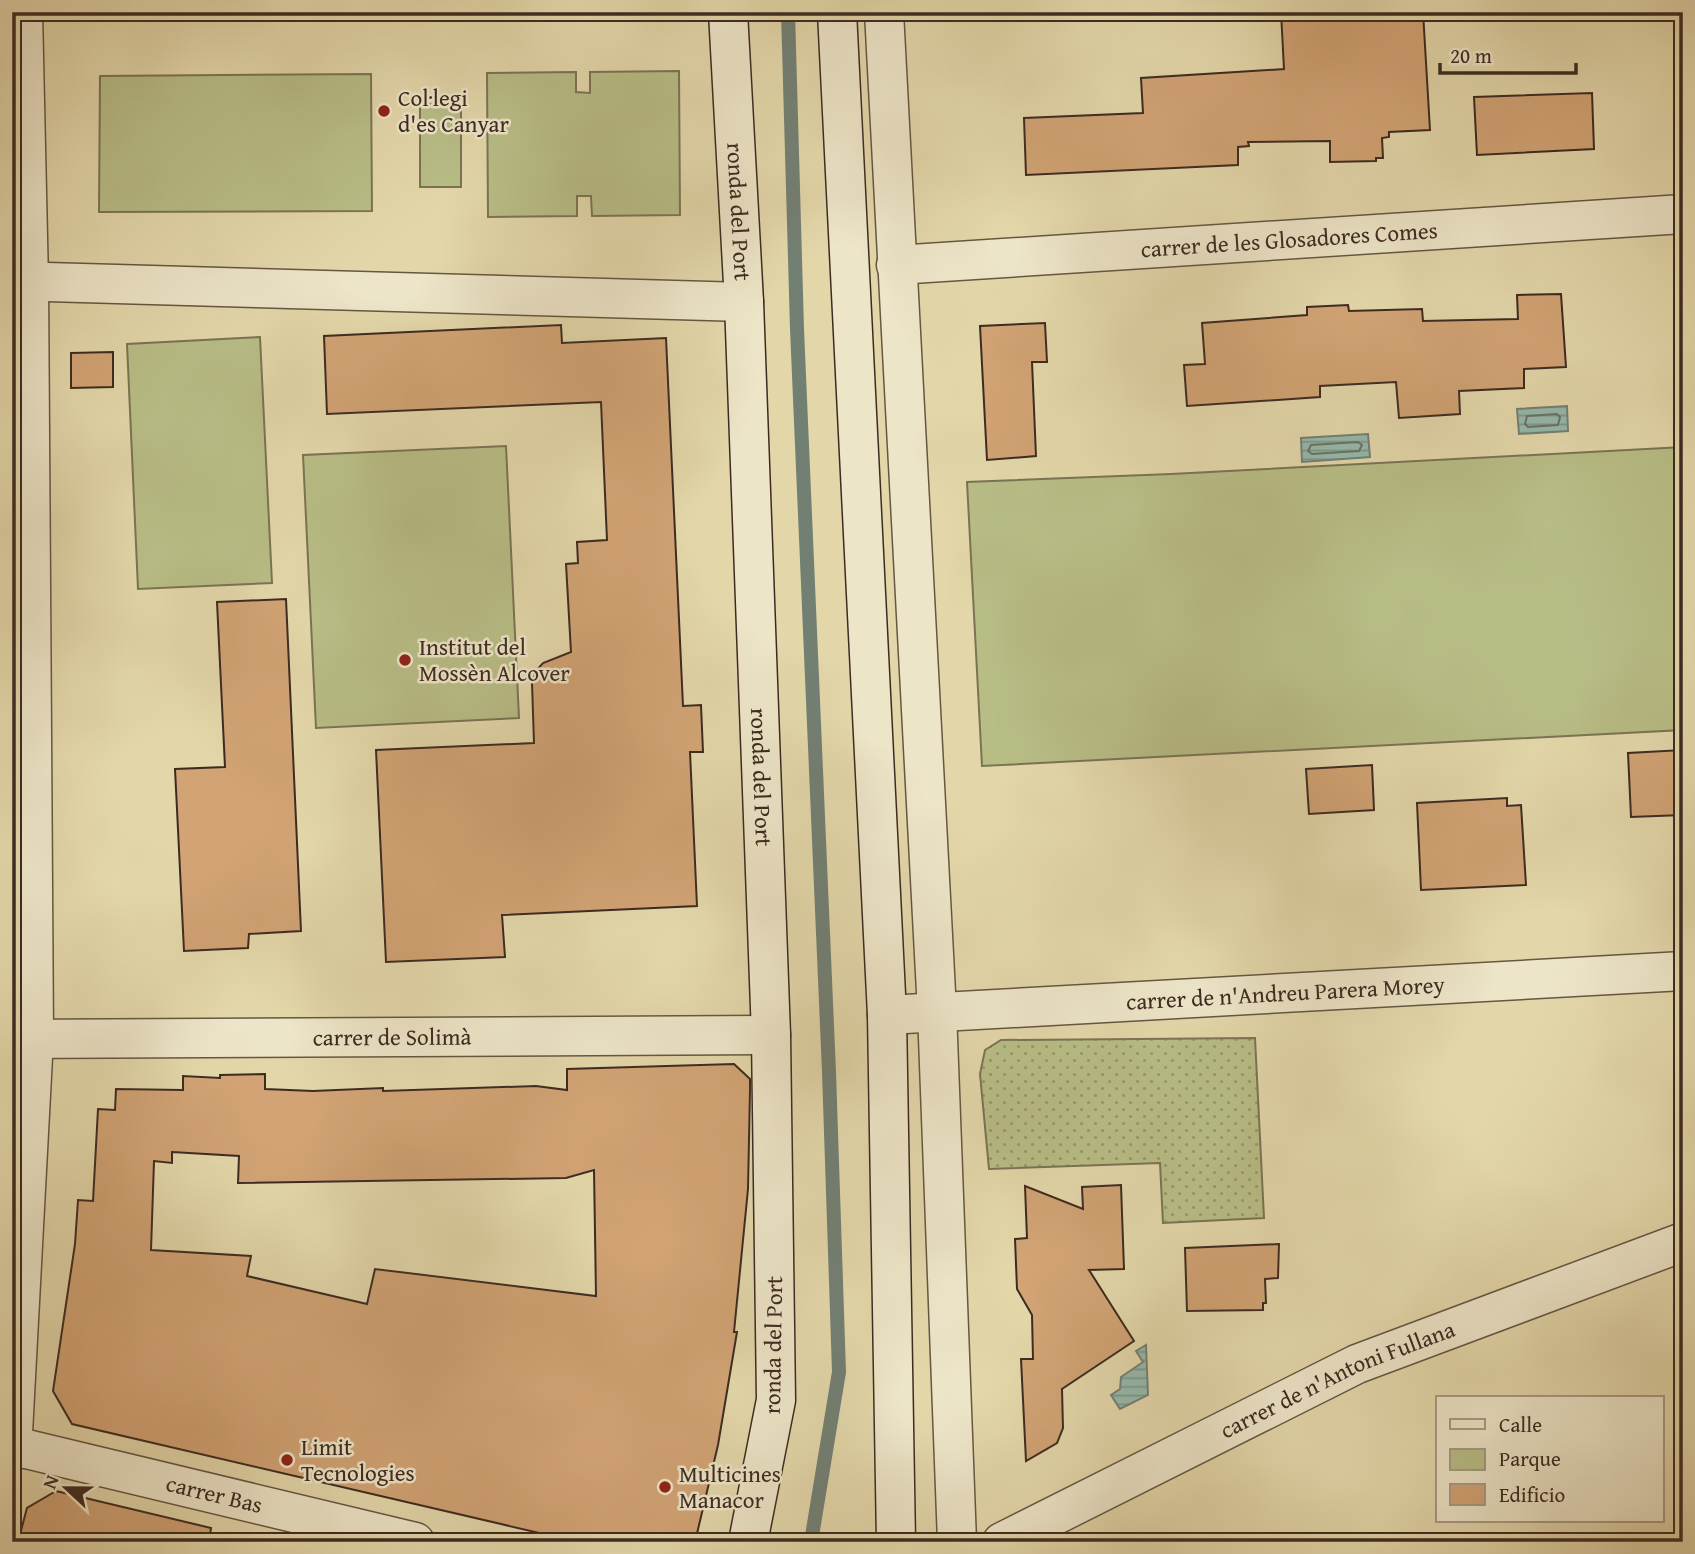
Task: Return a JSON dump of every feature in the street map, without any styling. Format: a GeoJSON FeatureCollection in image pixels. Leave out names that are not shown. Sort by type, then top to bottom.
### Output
{"type":"FeatureCollection","features":[{"type":"Feature","properties":{"kind":"street"},"geometry":{"type":"LineString","coordinates":[[13,1449],[23,1039],[23,12]]}},
{"type":"Feature","properties":{"kind":"street","name":"ronda del Port"},"geometry":{"type":"LineString","coordinates":[[727,12],[744,302],[771,1035],[776,1399],[748,1542]]}},
{"type":"Feature","properties":{"kind":"street"},"geometry":{"type":"LineString","coordinates":[[837,12],[887,1014],[896,1542]]}},
{"type":"Feature","properties":{"kind":"street"},"geometry":{"type":"LineString","coordinates":[[884,12],[937,1011],[957,1542]]}},
{"type":"Feature","properties":{"kind":"street","name":"carrer de les Glosadores Comes"},"geometry":{"type":"LineString","coordinates":[[896,265],[1683,214]]}},
{"type":"Feature","properties":{"kind":"street"},"geometry":{"type":"LineString","coordinates":[[21,281],[744,302]]}},
{"type":"Feature","properties":{"kind":"street","name":"carrer de n'Andreu Parera Morey"},"geometry":{"type":"LineString","coordinates":[[887,1014],[1683,971]]}},
{"type":"Feature","properties":{"kind":"street","name":"carrer de Solimà"},"geometry":{"type":"LineString","coordinates":[[23,1039],[771,1035]]}},
{"type":"Feature","properties":{"kind":"street","name":"carrer de n'Antoni Fullana"},"geometry":{"type":"LineString","coordinates":[[1002,1542],[1357,1364],[1683,1242]]}},
{"type":"Feature","properties":{"kind":"street","name":"carrer Bas"},"geometry":{"type":"LineString","coordinates":[[13,1449],[415,1542]]}},
{"type":"Feature","properties":{"kind":"green space"},"geometry":{"type":"Polygon","coordinates":[[[679,71],[680,215],[592,216],[591,196],[577,196],[577,216],[488,217],[487,73],[576,72],[576,92],[590,93],[590,72],[679,71]]]}},
{"type":"Feature","properties":{"kind":"green space"},"geometry":{"type":"Polygon","coordinates":[[[371,74],[372,211],[99,212],[100,76],[371,74]]]}},
{"type":"Feature","properties":{"kind":"green space"},"geometry":{"type":"Polygon","coordinates":[[[420,104],[461,105],[461,187],[420,187],[420,104]]]}},
{"type":"Feature","properties":{"kind":"green space"},"geometry":{"type":"Polygon","coordinates":[[[260,337],[272,583],[138,589],[127,344],[260,337]]]}},
{"type":"Feature","properties":{"kind":"green space"},"geometry":{"type":"Polygon","coordinates":[[[506,446],[519,718],[316,728],[303,455],[506,446]]]}},
{"type":"Feature","properties":{"kind":"green space"},"geometry":{"type":"Polygon","coordinates":[[[1683,447],[1683,730],[982,766],[967,482],[1683,447]]]}},
{"type":"Feature","properties":{"kind":"green space"},"geometry":{"type":"Polygon","coordinates":[[[1255,1038],[1264,1218],[1163,1223],[1160,1163],[989,1169],[980,1074],[985,1050],[1001,1040],[1255,1038]]]}},
{"type":"Feature","properties":{"kind":"water"},"geometry":{"type":"Polygon","coordinates":[[[1567,406],[1568,431],[1519,434],[1517,409],[1567,406]]]}},
{"type":"Feature","properties":{"kind":"water"},"geometry":{"type":"Polygon","coordinates":[[[1368,434],[1370,457],[1302,462],[1301,438],[1368,434]]]}},
{"type":"Feature","properties":{"kind":"water"},"geometry":{"type":"Polygon","coordinates":[[[1146,1345],[1148,1395],[1120,1409],[1111,1395],[1120,1389],[1121,1377],[1143,1362],[1136,1351],[1146,1345]]]}},
{"type":"Feature","properties":{"kind":"building"},"geometry":{"type":"Polygon","coordinates":[[[1281,12],[1423,12],[1430,130],[1389,132],[1389,137],[1382,138],[1383,158],[1376,158],[1376,161],[1330,162],[1330,141],[1248,142],[1249,146],[1238,147],[1238,165],[1026,175],[1024,118],[1143,113],[1141,78],[1284,69],[1281,12]]]}},
{"type":"Feature","properties":{"kind":"building"},"geometry":{"type":"Polygon","coordinates":[[[1592,93],[1594,149],[1477,155],[1474,97],[1592,93]]]}},
{"type":"Feature","properties":{"kind":"building"},"geometry":{"type":"Polygon","coordinates":[[[1561,294],[1566,367],[1524,369],[1524,388],[1459,391],[1460,414],[1399,418],[1396,382],[1320,386],[1320,397],[1187,406],[1184,365],[1205,364],[1202,323],[1307,315],[1307,307],[1348,305],[1349,311],[1422,309],[1423,321],[1518,319],[1517,295],[1561,294]]]}},
{"type":"Feature","properties":{"kind":"building"},"geometry":{"type":"Polygon","coordinates":[[[1045,323],[1047,362],[1032,362],[1036,456],[987,460],[980,326],[1045,323]]]}},
{"type":"Feature","properties":{"kind":"building"},"geometry":{"type":"Polygon","coordinates":[[[561,325],[562,343],[666,338],[683,706],[701,705],[703,752],[690,752],[697,906],[502,915],[505,957],[386,962],[376,750],[534,743],[532,683],[535,672],[543,663],[571,652],[566,564],[578,563],[577,542],[607,540],[601,402],[327,414],[324,336],[561,325]]]}},
{"type":"Feature","properties":{"kind":"building"},"geometry":{"type":"Polygon","coordinates":[[[113,352],[113,387],[71,388],[71,353],[113,352]]]}},
{"type":"Feature","properties":{"kind":"building"},"geometry":{"type":"Polygon","coordinates":[[[286,599],[301,931],[249,934],[248,948],[184,951],[175,769],[225,767],[217,602],[286,599]]]}},
{"type":"Feature","properties":{"kind":"building"},"geometry":{"type":"Polygon","coordinates":[[[1683,750],[1683,815],[1631,817],[1628,753],[1683,750]]]}},
{"type":"Feature","properties":{"kind":"building"},"geometry":{"type":"Polygon","coordinates":[[[1372,765],[1374,810],[1309,814],[1306,769],[1372,765]]]}},
{"type":"Feature","properties":{"kind":"building"},"geometry":{"type":"Polygon","coordinates":[[[1507,798],[1507,806],[1521,805],[1526,885],[1421,890],[1417,803],[1507,798]]]}},
{"type":"Feature","properties":{"kind":"building"},"geometry":{"type":"Polygon","coordinates":[[[734,1064],[750,1079],[748,1189],[734,1332],[737,1332],[718,1445],[695,1542],[578,1542],[72,1424],[53,1391],[75,1244],[78,1200],[93,1201],[98,1109],[115,1110],[116,1089],[183,1090],[183,1076],[220,1078],[220,1075],[265,1074],[265,1089],[313,1091],[383,1088],[383,1091],[536,1086],[567,1090],[567,1069],[734,1064]],[[172,1152],[172,1163],[154,1161],[151,1250],[251,1256],[247,1276],[367,1304],[375,1269],[596,1296],[594,1170],[566,1178],[238,1183],[239,1156],[172,1152]]]}},
{"type":"Feature","properties":{"kind":"building"},"geometry":{"type":"Polygon","coordinates":[[[1121,1185],[1124,1269],[1089,1270],[1134,1341],[1062,1389],[1063,1428],[1057,1443],[1026,1461],[1021,1359],[1033,1359],[1032,1315],[1017,1289],[1015,1239],[1027,1238],[1025,1186],[1083,1209],[1082,1187],[1121,1185]]]}},
{"type":"Feature","properties":{"kind":"building"},"geometry":{"type":"Polygon","coordinates":[[[1279,1244],[1278,1278],[1265,1279],[1266,1303],[1263,1303],[1263,1310],[1187,1311],[1185,1248],[1279,1244]]]}},
{"type":"Feature","properties":{"kind":"building"},"geometry":{"type":"Polygon","coordinates":[[[56,1491],[211,1528],[209,1542],[18,1542],[27,1508],[56,1491]]]}},
{"type":"Feature","properties":{"kind":"waterway"},"geometry":{"type":"LineString","coordinates":[[788,12],[797,329],[839,1372],[811,1542]]}},
{"type":"Feature","properties":{"kind":"place","name":"Col·legi d'es Canyar"},"geometry":{"type":"Point","coordinates":[384,111]}},
{"type":"Feature","properties":{"kind":"place","name":"Institut del Mossèn Alcover"},"geometry":{"type":"Point","coordinates":[405,660]}},
{"type":"Feature","properties":{"kind":"place","name":"Limit Tecnologies"},"geometry":{"type":"Point","coordinates":[287,1460]}},
{"type":"Feature","properties":{"kind":"place","name":"Multicines Manacor"},"geometry":{"type":"Point","coordinates":[665,1487]}}]}
